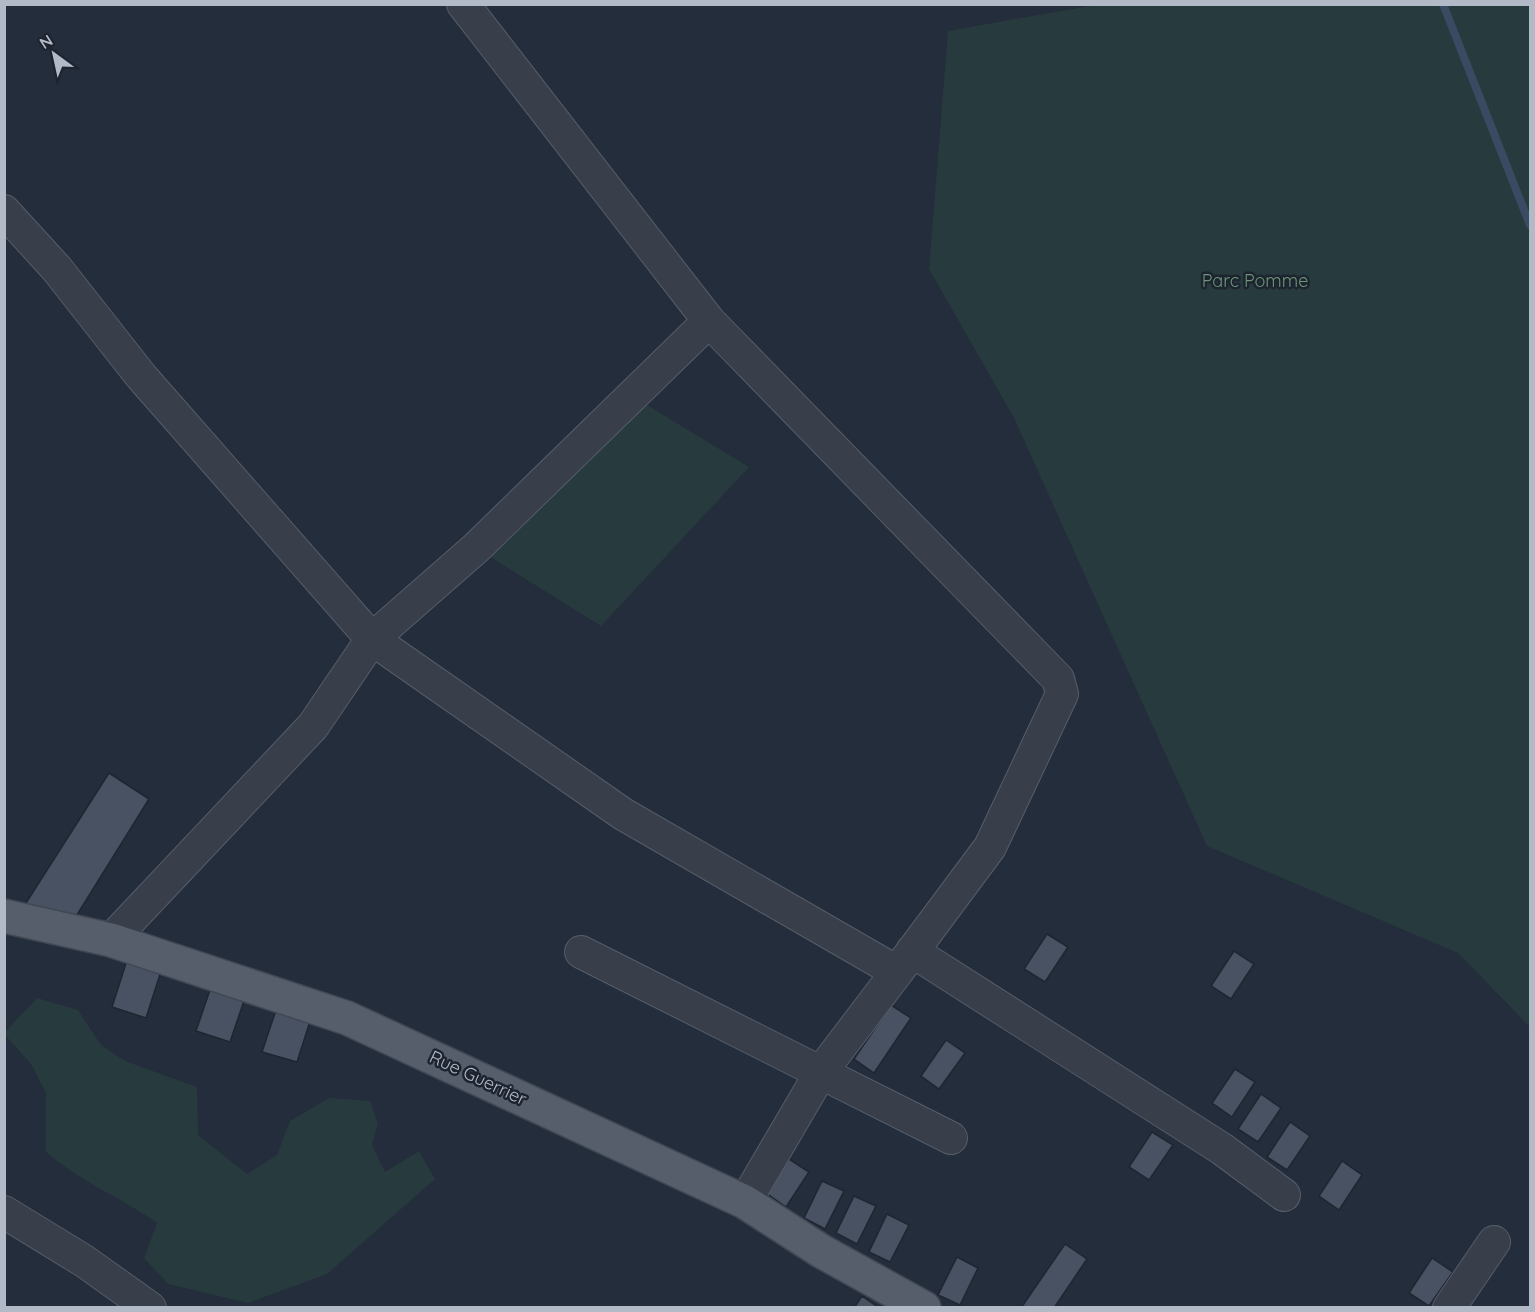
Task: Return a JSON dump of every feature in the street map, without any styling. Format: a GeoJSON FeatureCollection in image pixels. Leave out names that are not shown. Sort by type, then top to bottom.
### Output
{"type":"FeatureCollection","features":[{"type":"Feature","properties":{"kind":"main road","name":"Rue Guerrier"},"geometry":{"type":"LineString","coordinates":[[4,916],[111,940],[347,1018],[745,1202],[821,1251],[924,1308]]}},
{"type":"Feature","properties":{"kind":"street"},"geometry":{"type":"LineString","coordinates":[[464,4],[709,321],[1058,679],[1062,687],[1062,694],[990,848],[821,1072],[745,1202]]}},
{"type":"Feature","properties":{"kind":"street"},"geometry":{"type":"LineString","coordinates":[[4,211],[57,269],[141,376],[372,639],[623,814],[905,962],[1222,1149],[1284,1195]]}},
{"type":"Feature","properties":{"kind":"street"},"geometry":{"type":"LineString","coordinates":[[111,940],[313,726],[372,639],[476,548],[709,321]]}},
{"type":"Feature","properties":{"kind":"street"},"geometry":{"type":"LineString","coordinates":[[581,952],[951,1138]]}},
{"type":"Feature","properties":{"kind":"street"},"geometry":{"type":"LineString","coordinates":[[8,1223],[84,1261],[150,1308]]}},
{"type":"Feature","properties":{"kind":"street"},"geometry":{"type":"LineString","coordinates":[[1449,1308],[1494,1242]]}},
{"type":"Feature","properties":{"kind":"green space","name":"Parc Pomme"},"geometry":{"type":"Polygon","coordinates":[[[1095,5],[1530,5],[1530,1027],[1458,953],[1207,846],[1014,418],[929,269],[948,31],[1095,5]]]}},
{"type":"Feature","properties":{"kind":"green space"},"geometry":{"type":"Polygon","coordinates":[[[642,402],[749,467],[601,626],[476,548],[642,402]]]}},
{"type":"Feature","properties":{"kind":"green space"},"geometry":{"type":"Polygon","coordinates":[[[37,998],[78,1010],[101,1045],[125,1061],[197,1087],[198,1135],[247,1174],[277,1155],[290,1121],[329,1098],[370,1101],[378,1123],[372,1145],[385,1172],[419,1151],[435,1179],[327,1274],[248,1303],[168,1284],[144,1258],[157,1223],[72,1172],[46,1152],[46,1093],[32,1065],[5,1035],[5,1032],[37,998]]]}},
{"type":"Feature","properties":{"kind":"building"},"geometry":{"type":"Polygon","coordinates":[[[109,773],[149,799],[67,931],[17,917],[109,773]]]}},
{"type":"Feature","properties":{"kind":"building"},"geometry":{"type":"Polygon","coordinates":[[[1047,934],[1068,947],[1045,982],[1024,969],[1047,934]]]}},
{"type":"Feature","properties":{"kind":"building"},"geometry":{"type":"Polygon","coordinates":[[[1234,951],[1254,964],[1231,999],[1211,986],[1234,951]]]}},
{"type":"Feature","properties":{"kind":"building"},"geometry":{"type":"Polygon","coordinates":[[[129,954],[163,965],[146,1018],[112,1007],[129,954]]]}},
{"type":"Feature","properties":{"kind":"building"},"geometry":{"type":"Polygon","coordinates":[[[214,978],[248,989],[230,1042],[196,1031],[214,978]]]}},
{"type":"Feature","properties":{"kind":"building"},"geometry":{"type":"Polygon","coordinates":[[[280,998],[314,1009],[297,1062],[262,1052],[280,998]]]}},
{"type":"Feature","properties":{"kind":"building"},"geometry":{"type":"Polygon","coordinates":[[[891,1005],[911,1018],[874,1073],[854,1059],[891,1005]]]}},
{"type":"Feature","properties":{"kind":"building"},"geometry":{"type":"Polygon","coordinates":[[[946,1040],[965,1053],[939,1089],[921,1076],[946,1040]]]}},
{"type":"Feature","properties":{"kind":"building"},"geometry":{"type":"Polygon","coordinates":[[[1235,1069],[1255,1082],[1232,1117],[1212,1103],[1235,1069]]]}},
{"type":"Feature","properties":{"kind":"building"},"geometry":{"type":"Polygon","coordinates":[[[1261,1094],[1281,1108],[1258,1142],[1238,1129],[1261,1094]]]}},
{"type":"Feature","properties":{"kind":"building"},"geometry":{"type":"Polygon","coordinates":[[[1290,1122],[1310,1136],[1287,1170],[1267,1157],[1290,1122]]]}},
{"type":"Feature","properties":{"kind":"building"},"geometry":{"type":"Polygon","coordinates":[[[1152,1132],[1173,1145],[1149,1180],[1129,1167],[1152,1132]]]}},
{"type":"Feature","properties":{"kind":"building"},"geometry":{"type":"Polygon","coordinates":[[[789,1159],[809,1172],[786,1207],[766,1193],[789,1159]]]}},
{"type":"Feature","properties":{"kind":"building"},"geometry":{"type":"Polygon","coordinates":[[[1342,1161],[1362,1175],[1339,1210],[1319,1196],[1342,1161]]]}},
{"type":"Feature","properties":{"kind":"building"},"geometry":{"type":"Polygon","coordinates":[[[822,1181],[844,1191],[825,1229],[804,1218],[822,1181]]]}},
{"type":"Feature","properties":{"kind":"building"},"geometry":{"type":"Polygon","coordinates":[[[854,1196],[876,1206],[857,1244],[836,1233],[854,1196]]]}},
{"type":"Feature","properties":{"kind":"building"},"geometry":{"type":"Polygon","coordinates":[[[887,1214],[909,1225],[890,1262],[869,1252],[887,1214]]]}},
{"type":"Feature","properties":{"kind":"building"},"geometry":{"type":"Polygon","coordinates":[[[1065,1244],[1087,1259],[1054,1308],[1021,1308],[1065,1244]]]}},
{"type":"Feature","properties":{"kind":"building"},"geometry":{"type":"Polygon","coordinates":[[[957,1257],[978,1268],[960,1305],[938,1295],[957,1257]]]}},
{"type":"Feature","properties":{"kind":"building"},"geometry":{"type":"Polygon","coordinates":[[[1432,1258],[1453,1272],[1429,1306],[1409,1293],[1432,1258]]]}},
{"type":"Feature","properties":{"kind":"building"},"geometry":{"type":"Polygon","coordinates":[[[862,1296],[879,1308],[854,1308],[862,1296]]]}},
{"type":"Feature","properties":{"kind":"waterway"},"geometry":{"type":"LineString","coordinates":[[1443,4],[1530,225]]}}]}
